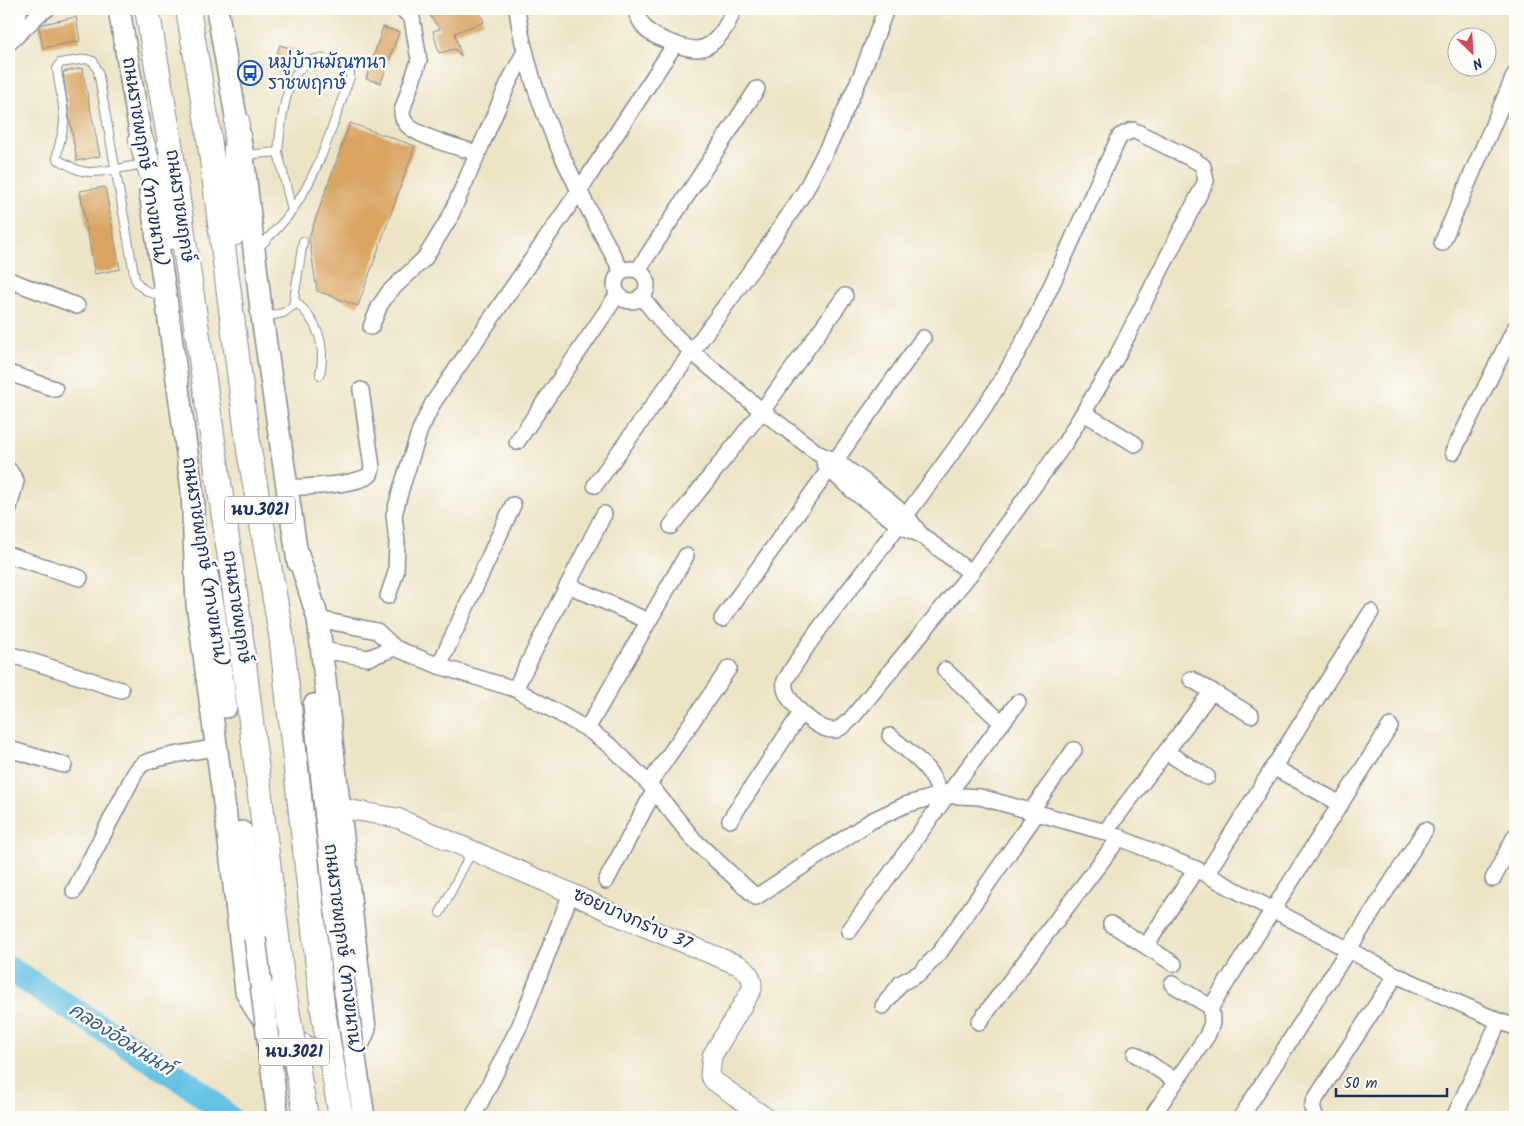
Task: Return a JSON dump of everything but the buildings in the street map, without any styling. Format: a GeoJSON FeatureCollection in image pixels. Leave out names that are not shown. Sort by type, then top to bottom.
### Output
{"type":"FeatureCollection","features":[{"type":"Feature","properties":{"kind":"main road","name":"ถนนราชพฤกษ์ (ทางขนาน)"},"geometry":{"type":"LineString","coordinates":[[119,9],[166,298],[192,491],[214,610],[278,1117]]}},
{"type":"Feature","properties":{"kind":"main road","name":"ถนนราชพฤกษ์"},"geometry":{"type":"LineString","coordinates":[[147,9],[170,147],[238,614],[283,986],[306,1117]]}},
{"type":"Feature","properties":{"kind":"main road","name":"นบ.3021"},"geometry":{"type":"LineString","coordinates":[[188,9],[208,129],[249,450],[281,634],[322,1011],[341,1117]]}},
{"type":"Feature","properties":{"kind":"main road","name":"ถนนราชพฤกษ์ (ทางขนาน)"},"geometry":{"type":"LineString","coordinates":[[217,9],[244,156],[262,317],[296,548],[343,979],[364,1117]]}},
{"type":"Feature","properties":{"kind":"main road"},"geometry":{"type":"LineString","coordinates":[[230,302],[237,121]]}},
{"type":"Feature","properties":{"kind":"main road"},"geometry":{"type":"LineString","coordinates":[[141,140],[193,308]]}},
{"type":"Feature","properties":{"kind":"main road"},"geometry":{"type":"LineString","coordinates":[[192,491],[197,604],[246,990],[254,1008],[262,1018],[292,1039],[324,1054],[339,1056],[350,1053],[360,1043],[364,1029],[341,808],[318,619],[296,548]]}},
{"type":"Feature","properties":{"kind":"street"},"geometry":{"type":"LineString","coordinates":[[9,42],[20,9]]}},
{"type":"Feature","properties":{"kind":"street"},"geometry":{"type":"LineString","coordinates":[[9,42],[38,14],[47,9]]}},
{"type":"Feature","properties":{"kind":"street"},"geometry":{"type":"LineString","coordinates":[[402,9],[412,18],[418,60],[402,111],[405,124],[418,133],[477,153]]}},
{"type":"Feature","properties":{"kind":"street"},"geometry":{"type":"LineString","coordinates":[[517,9],[524,51],[538,95],[579,191],[622,272]]}},
{"type":"Feature","properties":{"kind":"street"},"geometry":{"type":"LineString","coordinates":[[635,9],[640,21],[651,35],[696,49],[708,45],[721,33],[733,9]]}},
{"type":"Feature","properties":{"kind":"street"},"geometry":{"type":"LineString","coordinates":[[595,485],[760,258],[805,191],[855,90],[886,9]]}},
{"type":"Feature","properties":{"kind":"street"},"geometry":{"type":"LineString","coordinates":[[388,596],[396,572],[397,542],[394,515],[424,421],[433,403],[579,191],[675,44]]}},
{"type":"Feature","properties":{"kind":"street"},"geometry":{"type":"LineString","coordinates":[[370,327],[380,305],[389,292],[425,258],[445,226],[524,51]]}},
{"type":"Feature","properties":{"kind":"street"},"geometry":{"type":"LineString","coordinates":[[1442,243],[1515,74]]}},
{"type":"Feature","properties":{"kind":"street"},"geometry":{"type":"LineString","coordinates":[[638,270],[757,89]]}},
{"type":"Feature","properties":{"kind":"street"},"geometry":{"type":"LineString","coordinates":[[1133,130],[1203,166],[1206,181],[1115,360],[1065,443],[971,573],[844,726],[832,730],[825,729],[801,713],[787,695],[784,688],[785,681],[812,638],[902,520],[984,408],[1021,346],[1061,265],[1120,136],[1133,130]]}},
{"type":"Feature","properties":{"kind":"street"},"geometry":{"type":"LineString","coordinates":[[632,269],[638,270],[644,276],[646,290],[641,296],[629,300],[624,299],[618,294],[615,283],[622,272],[632,269]]}},
{"type":"Feature","properties":{"kind":"street"},"geometry":{"type":"LineString","coordinates":[[9,280],[77,306]]}},
{"type":"Feature","properties":{"kind":"street"},"geometry":{"type":"LineString","coordinates":[[517,442],[618,294]]}},
{"type":"Feature","properties":{"kind":"street"},"geometry":{"type":"LineString","coordinates":[[641,296],[665,326],[692,352],[762,411],[833,466],[854,491],[902,520],[971,573]]}},
{"type":"Feature","properties":{"kind":"street"},"geometry":{"type":"LineString","coordinates":[[671,526],[762,411],[845,296]]}},
{"type":"Feature","properties":{"kind":"street"},"geometry":{"type":"LineString","coordinates":[[1454,452],[1515,328]]}},
{"type":"Feature","properties":{"kind":"street"},"geometry":{"type":"LineString","coordinates":[[722,620],[923,338]]}},
{"type":"Feature","properties":{"kind":"street"},"geometry":{"type":"LineString","coordinates":[[9,373],[55,389]]}},
{"type":"Feature","properties":{"kind":"street"},"geometry":{"type":"LineString","coordinates":[[288,488],[351,482],[363,480],[370,475],[372,467],[361,390]]}},
{"type":"Feature","properties":{"kind":"street"},"geometry":{"type":"LineString","coordinates":[[1084,413],[1135,444]]}},
{"type":"Feature","properties":{"kind":"street"},"geometry":{"type":"LineString","coordinates":[[9,470],[16,482],[9,508]]}},
{"type":"Feature","properties":{"kind":"street"},"geometry":{"type":"LineString","coordinates":[[439,666],[513,505]]}},
{"type":"Feature","properties":{"kind":"street"},"geometry":{"type":"LineString","coordinates":[[515,689],[604,514]]}},
{"type":"Feature","properties":{"kind":"street"},"geometry":{"type":"LineString","coordinates":[[9,555],[80,578]]}},
{"type":"Feature","properties":{"kind":"street"},"geometry":{"type":"LineString","coordinates":[[587,729],[686,556]]}},
{"type":"Feature","properties":{"kind":"street"},"geometry":{"type":"LineString","coordinates":[[568,585],[648,621]]}},
{"type":"Feature","properties":{"kind":"street"},"geometry":{"type":"LineString","coordinates":[[1146,946],[1202,871],[1273,767],[1371,612]]}},
{"type":"Feature","properties":{"kind":"street"},"geometry":{"type":"LineString","coordinates":[[318,619],[378,631],[395,648],[439,666],[515,689],[587,729],[612,747],[651,788],[694,840],[756,897],[872,822],[905,805],[944,794],[980,797],[1105,832],[1202,871],[1396,975],[1511,1024],[1454,1117]]}},
{"type":"Feature","properties":{"kind":"street"},"geometry":{"type":"LineString","coordinates":[[322,650],[368,658],[395,648]]}},
{"type":"Feature","properties":{"kind":"street"},"geometry":{"type":"LineString","coordinates":[[9,654],[121,690]]}},
{"type":"Feature","properties":{"kind":"street"},"geometry":{"type":"LineString","coordinates":[[606,881],[651,788],[728,668]]}},
{"type":"Feature","properties":{"kind":"street"},"geometry":{"type":"LineString","coordinates":[[945,670],[1002,723]]}},
{"type":"Feature","properties":{"kind":"street"},"geometry":{"type":"LineString","coordinates":[[1191,679],[1251,715]]}},
{"type":"Feature","properties":{"kind":"street"},"geometry":{"type":"LineString","coordinates":[[1105,832],[1212,691]]}},
{"type":"Feature","properties":{"kind":"street"},"geometry":{"type":"LineString","coordinates":[[850,931],[944,794],[1018,702]]}},
{"type":"Feature","properties":{"kind":"street"},"geometry":{"type":"LineString","coordinates":[[730,820],[801,713]]}},
{"type":"Feature","properties":{"kind":"street"},"geometry":{"type":"LineString","coordinates":[[1154,1112],[1207,1036],[1212,1022],[1211,1007],[1390,726]]}},
{"type":"Feature","properties":{"kind":"street"},"geometry":{"type":"LineString","coordinates":[[890,736],[931,772],[944,794]]}},
{"type":"Feature","properties":{"kind":"street"},"geometry":{"type":"LineString","coordinates":[[74,891],[135,773],[142,764],[163,757],[216,748]]}},
{"type":"Feature","properties":{"kind":"street"},"geometry":{"type":"LineString","coordinates":[[9,749],[64,766]]}},
{"type":"Feature","properties":{"kind":"street"},"geometry":{"type":"LineString","coordinates":[[883,1006],[901,982],[920,973],[940,952],[1074,750]]}},
{"type":"Feature","properties":{"kind":"street"},"geometry":{"type":"LineString","coordinates":[[1166,752],[1207,777]]}},
{"type":"Feature","properties":{"kind":"street"},"geometry":{"type":"LineString","coordinates":[[1273,767],[1341,804]]}},
{"type":"Feature","properties":{"kind":"street","name":"ซอยบางกร่าง 37"},"geometry":{"type":"LineString","coordinates":[[341,808],[397,818],[571,893],[620,917],[746,970],[751,978],[752,989],[712,1056],[710,1075],[714,1081],[765,1117]]}},
{"type":"Feature","properties":{"kind":"street"},"geometry":{"type":"LineString","coordinates":[[1241,1117],[1425,830]]}},
{"type":"Feature","properties":{"kind":"street"},"geometry":{"type":"LineString","coordinates":[[1493,879],[1515,836]]}},
{"type":"Feature","properties":{"kind":"street"},"geometry":{"type":"LineString","coordinates":[[979,1022],[1120,838]]}},
{"type":"Feature","properties":{"kind":"street"},"geometry":{"type":"LineString","coordinates":[[473,1117],[520,1025],[571,893]]}},
{"type":"Feature","properties":{"kind":"street"},"geometry":{"type":"LineString","coordinates":[[1110,924],[1174,964]]}},
{"type":"Feature","properties":{"kind":"street"},"geometry":{"type":"LineString","coordinates":[[1316,1117],[1312,1108],[1314,1101],[1396,975]]}},
{"type":"Feature","properties":{"kind":"street"},"geometry":{"type":"LineString","coordinates":[[1172,984],[1211,1007]]}},
{"type":"Feature","properties":{"kind":"street"},"geometry":{"type":"LineString","coordinates":[[1135,1054],[1176,1081]]}},
{"type":"Feature","properties":{"kind":"lane"},"geometry":{"type":"LineString","coordinates":[[145,164],[116,169],[82,171],[58,159],[57,155],[64,133],[57,69],[60,63],[86,59],[93,60],[96,66],[116,169],[135,279],[138,286],[143,290],[166,298]]}},
{"type":"Feature","properties":{"kind":"lane"},"geometry":{"type":"LineString","coordinates":[[255,251],[281,226],[292,211],[316,170],[350,77],[350,71],[346,66],[322,59],[308,62],[300,69],[287,95],[282,120],[278,152],[292,211]]}},
{"type":"Feature","properties":{"kind":"lane"},"geometry":{"type":"LineString","coordinates":[[244,156],[278,152]]}},
{"type":"Feature","properties":{"kind":"lane"},"geometry":{"type":"LineString","coordinates":[[262,317],[283,313],[293,306],[303,241]]}},
{"type":"Feature","properties":{"kind":"lane"},"geometry":{"type":"LineString","coordinates":[[295,301],[306,311],[321,340],[323,358],[320,375]]}},
{"type":"Feature","properties":{"kind":"lane"},"geometry":{"type":"LineString","coordinates":[[440,913],[473,850]]}},
{"type":"Feature","properties":{"kind":"waterway","name":"คลองอ้อมนนท์"},"geometry":{"type":"LineString","coordinates":[[9,969],[192,1086],[228,1117]]}},
{"type":"Feature","properties":{"kind":"place","name":"หมู่บ้านมัณฑนา ราชพฤกษ์"},"geometry":{"type":"Point","coordinates":[250,73]}}]}
